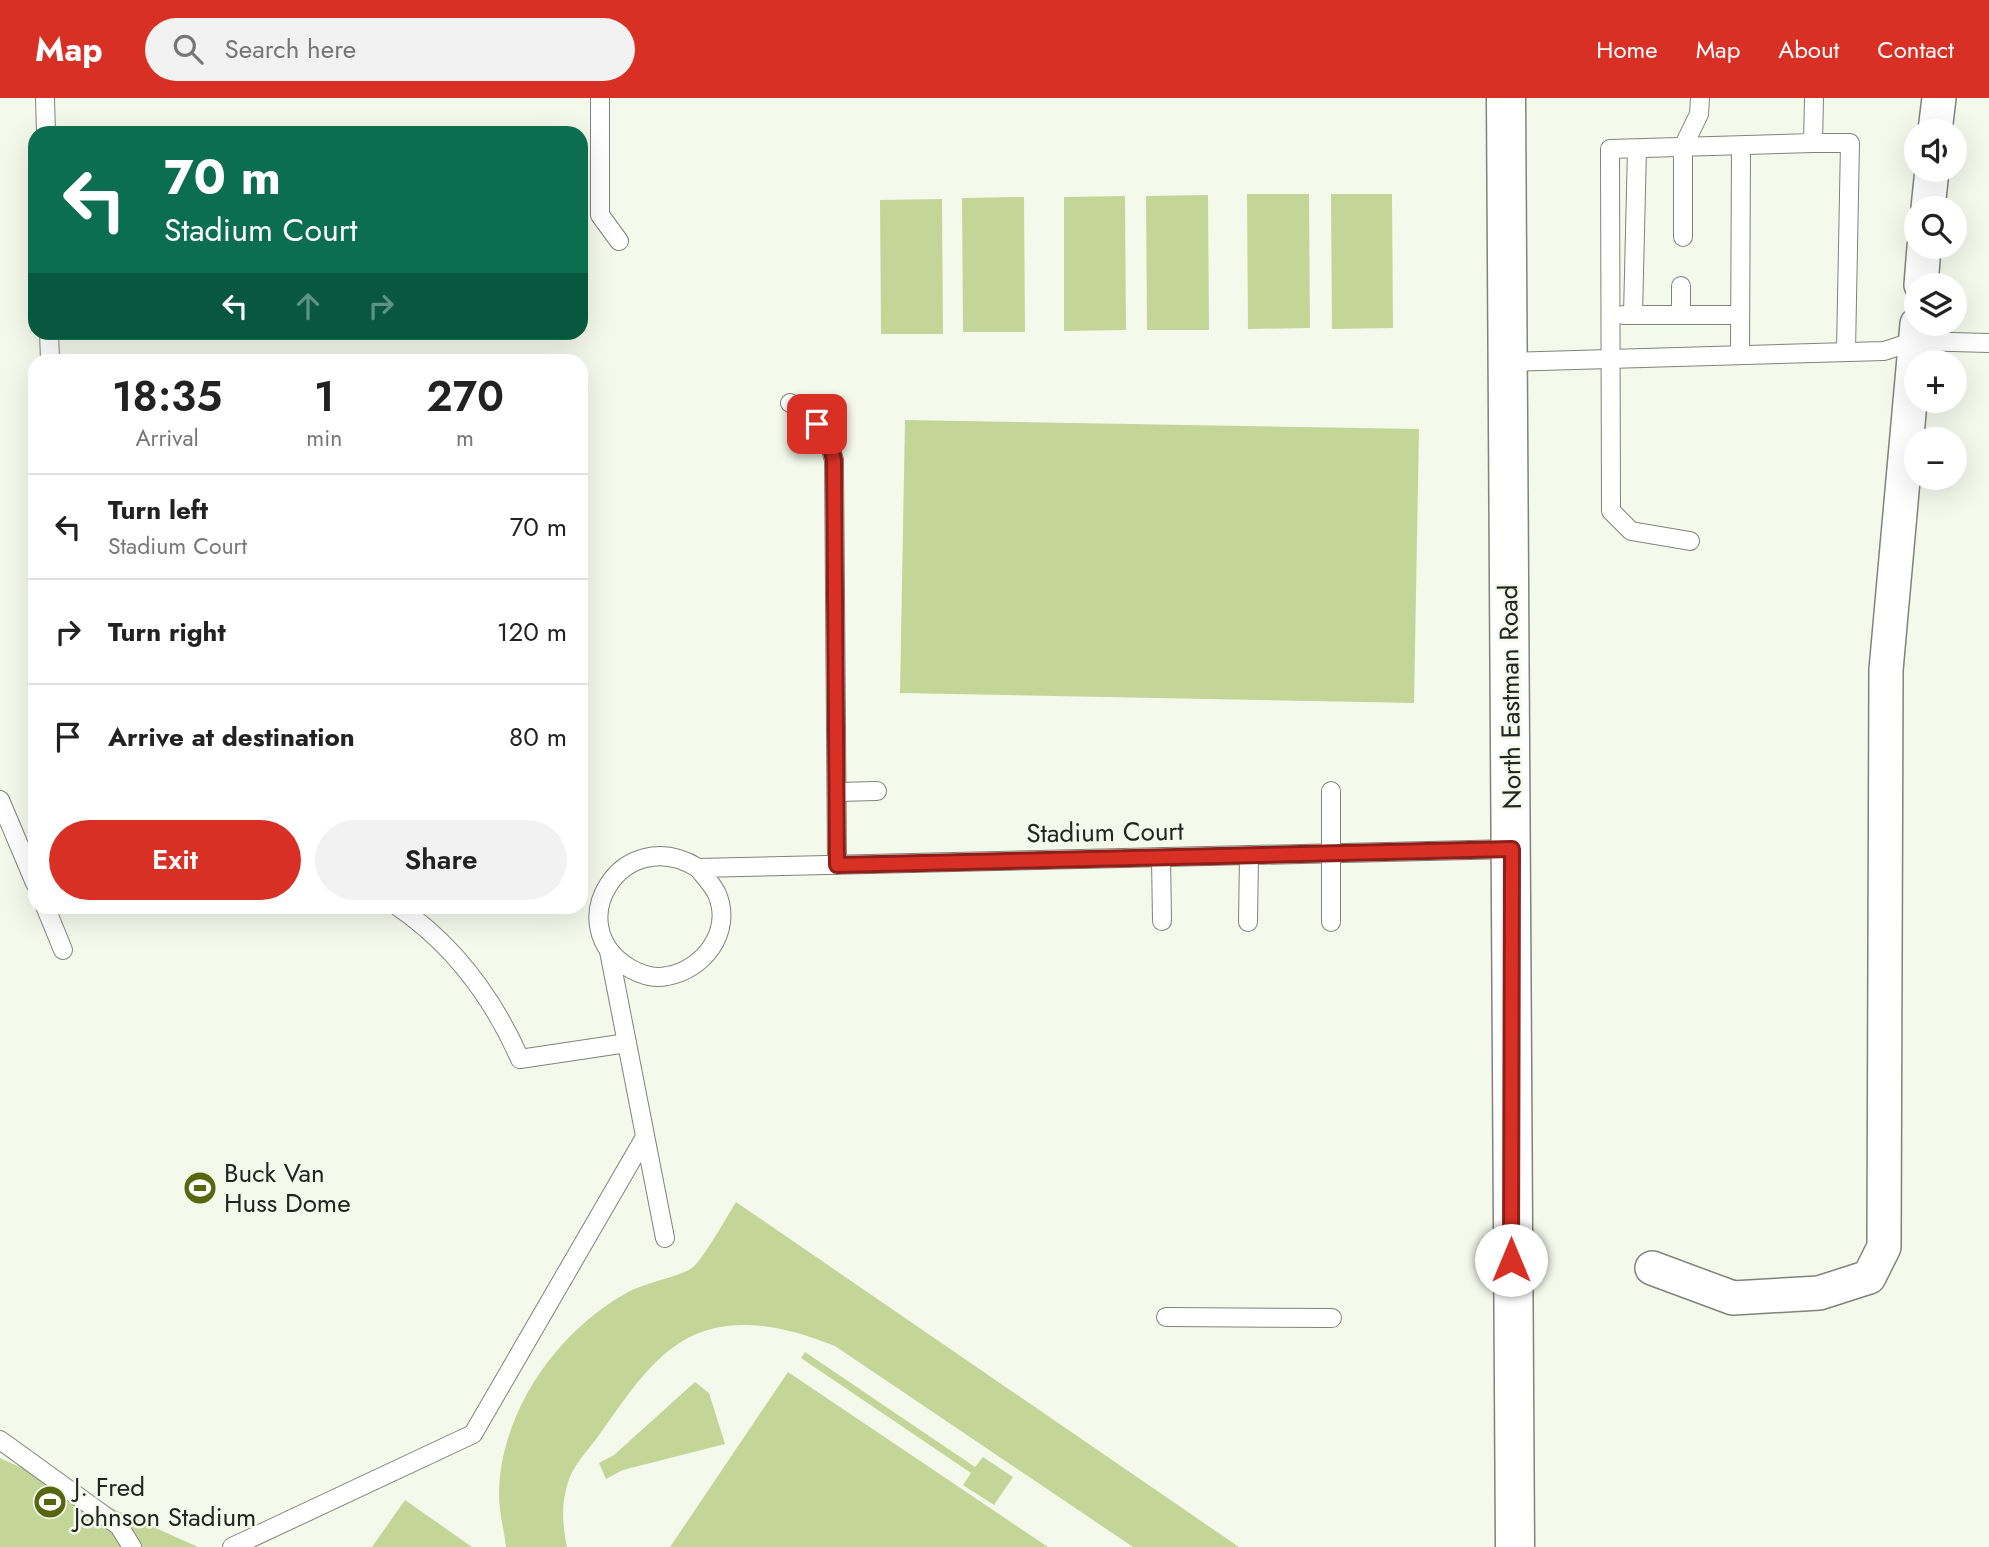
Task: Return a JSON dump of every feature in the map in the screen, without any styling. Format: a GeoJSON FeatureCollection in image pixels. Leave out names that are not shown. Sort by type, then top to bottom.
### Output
{"type":"FeatureCollection","features":[{"type":"Feature","properties":{"kind":"main road","name":"North Eastman Road"},"geometry":{"type":"LineString","coordinates":[[1506,98],[1512,849],[1511,1312],[1515,1547]]}},
{"type":"Feature","properties":{"kind":"street"},"geometry":{"type":"LineString","coordinates":[[1936,119],[1938,98]]}},
{"type":"Feature","properties":{"kind":"street"},"geometry":{"type":"LineString","coordinates":[[1652,1268],[1733,1298],[1819,1293],[1869,1277],[1884,1247],[1886,670],[1916,336]]}},
{"type":"Feature","properties":{"kind":"lane"},"geometry":{"type":"LineString","coordinates":[[45,98],[46,126]]}},
{"type":"Feature","properties":{"kind":"lane"},"geometry":{"type":"LineString","coordinates":[[600,98],[600,215],[619,241]]}},
{"type":"Feature","properties":{"kind":"lane"},"geometry":{"type":"LineString","coordinates":[[1683,237],[1683,147],[1699,114],[1700,98]]}},
{"type":"Feature","properties":{"kind":"lane"},"geometry":{"type":"LineString","coordinates":[[1813,143],[1814,98]]}},
{"type":"Feature","properties":{"kind":"lane"},"geometry":{"type":"LineString","coordinates":[[1690,541],[1632,531],[1611,511],[1613,359],[1610,149],[1850,143],[1846,351]]}},
{"type":"Feature","properties":{"kind":"lane"},"geometry":{"type":"LineString","coordinates":[[1740,355],[1741,146]]}},
{"type":"Feature","properties":{"kind":"lane"},"geometry":{"type":"LineString","coordinates":[[1633,315],[1637,149]]}},
{"type":"Feature","properties":{"kind":"lane"},"geometry":{"type":"LineString","coordinates":[[1681,286],[1681,315]]}},
{"type":"Feature","properties":{"kind":"lane"},"geometry":{"type":"LineString","coordinates":[[1612,315],[1740,315]]}},
{"type":"Feature","properties":{"kind":"lane"},"geometry":{"type":"LineString","coordinates":[[1507,362],[1884,351],[1909,336]]}},
{"type":"Feature","properties":{"kind":"lane"},"geometry":{"type":"LineString","coordinates":[[1943,336],[1989,343]]}},
{"type":"Feature","properties":{"kind":"lane"},"geometry":{"type":"LineString","coordinates":[[790,403],[817,424],[830,444],[834,460],[837,865]]}},
{"type":"Feature","properties":{"kind":"lane"},"geometry":{"type":"LineString","coordinates":[[837,792],[877,791]]}},
{"type":"Feature","properties":{"kind":"lane"},"geometry":{"type":"LineString","coordinates":[[1331,791],[1331,922]]}},
{"type":"Feature","properties":{"kind":"lane"},"geometry":{"type":"LineString","coordinates":[[0,800],[28,863]]}},
{"type":"Feature","properties":{"kind":"lane","name":"Stadium Court"},"geometry":{"type":"LineString","coordinates":[[665,1238],[609,951],[600,931],[598,916],[602,895],[614,876],[631,862],[651,856],[684,859],[698,868],[1512,849]]}},
{"type":"Feature","properties":{"kind":"lane"},"geometry":{"type":"LineString","coordinates":[[1248,855],[1248,922]]}},
{"type":"Feature","properties":{"kind":"lane"},"geometry":{"type":"LineString","coordinates":[[1161,857],[1162,920]]}},
{"type":"Feature","properties":{"kind":"lane"},"geometry":{"type":"LineString","coordinates":[[609,951],[619,962],[642,975],[662,977],[694,967],[709,953],[721,924],[722,914],[717,893],[698,868]]}},
{"type":"Feature","properties":{"kind":"lane"},"geometry":{"type":"LineString","coordinates":[[48,914],[63,950]]}},
{"type":"Feature","properties":{"kind":"lane"},"geometry":{"type":"LineString","coordinates":[[407,914],[444,944],[467,971],[506,1027],[520,1059],[627,1042]]}},
{"type":"Feature","properties":{"kind":"lane"},"geometry":{"type":"LineString","coordinates":[[232,1547],[473,1434],[645,1137]]}},
{"type":"Feature","properties":{"kind":"lane"},"geometry":{"type":"LineString","coordinates":[[1166,1317],[1332,1318]]}},
{"type":"Feature","properties":{"kind":"lane"},"geometry":{"type":"LineString","coordinates":[[0,1440],[119,1526],[132,1547]]}},
{"type":"Feature","properties":{"kind":"green space"},"geometry":{"type":"Polygon","coordinates":[[[1247,194],[1309,194],[1310,328],[1248,329],[1247,194]]]}},
{"type":"Feature","properties":{"kind":"green space"},"geometry":{"type":"Polygon","coordinates":[[[1331,194],[1392,194],[1393,328],[1332,329],[1331,194]]]}},
{"type":"Feature","properties":{"kind":"green space"},"geometry":{"type":"Polygon","coordinates":[[[1208,195],[1209,330],[1147,330],[1146,196],[1208,195]]]}},
{"type":"Feature","properties":{"kind":"green space"},"geometry":{"type":"Polygon","coordinates":[[[1125,196],[1126,330],[1064,331],[1064,197],[1125,196]]]}},
{"type":"Feature","properties":{"kind":"green space"},"geometry":{"type":"Polygon","coordinates":[[[1024,197],[1025,332],[963,332],[962,198],[1024,197]]]}},
{"type":"Feature","properties":{"kind":"green space"},"geometry":{"type":"Polygon","coordinates":[[[942,199],[943,334],[881,334],[880,200],[942,199]]]}},
{"type":"Feature","properties":{"kind":"green space"},"geometry":{"type":"Polygon","coordinates":[[[905,420],[1419,429],[1414,703],[900,693],[905,420]]]}},
{"type":"Feature","properties":{"kind":"green space"},"geometry":{"type":"Polygon","coordinates":[[[736,1202],[1239,1547],[1133,1547],[835,1346],[791,1331],[745,1325],[715,1328],[695,1334],[662,1356],[635,1386],[579,1461],[569,1479],[563,1513],[567,1547],[506,1547],[499,1501],[502,1463],[510,1433],[537,1377],[556,1351],[578,1328],[602,1309],[628,1292],[692,1268],[736,1202]]]}},
{"type":"Feature","properties":{"kind":"green space"},"geometry":{"type":"Polygon","coordinates":[[[805,1352],[975,1467],[983,1457],[1013,1477],[994,1505],[963,1485],[971,1473],[801,1358],[805,1352]]]}},
{"type":"Feature","properties":{"kind":"green space"},"geometry":{"type":"Polygon","coordinates":[[[788,1372],[1048,1547],[670,1547],[788,1372]]]}},
{"type":"Feature","properties":{"kind":"green space"},"geometry":{"type":"Polygon","coordinates":[[[695,1382],[709,1393],[725,1444],[623,1470],[606,1479],[599,1463],[614,1455],[695,1382]]]}},
{"type":"Feature","properties":{"kind":"green space","name":"J. Fred Johnson Stadium"},"geometry":{"type":"Polygon","coordinates":[[[0,1458],[198,1547],[0,1547],[0,1458]]]}},
{"type":"Feature","properties":{"kind":"green space"},"geometry":{"type":"Polygon","coordinates":[[[405,1500],[472,1547],[372,1547],[405,1500]]]}},
{"type":"Feature","properties":{"kind":"place","name":"Buck Van Huss Dome"},"geometry":{"type":"Point","coordinates":[200,1188]}},
{"type":"Feature","properties":{"kind":"place","name":"J. Fred Johnson Stadium"},"geometry":{"type":"Point","coordinates":[50,1502]}},
{"type":"Feature","properties":{"kind":"route"},"geometry":{"type":"LineString","coordinates":[[817,424],[830,444],[834,460],[837,865],[1512,849],[1511,1260]]}}]}
